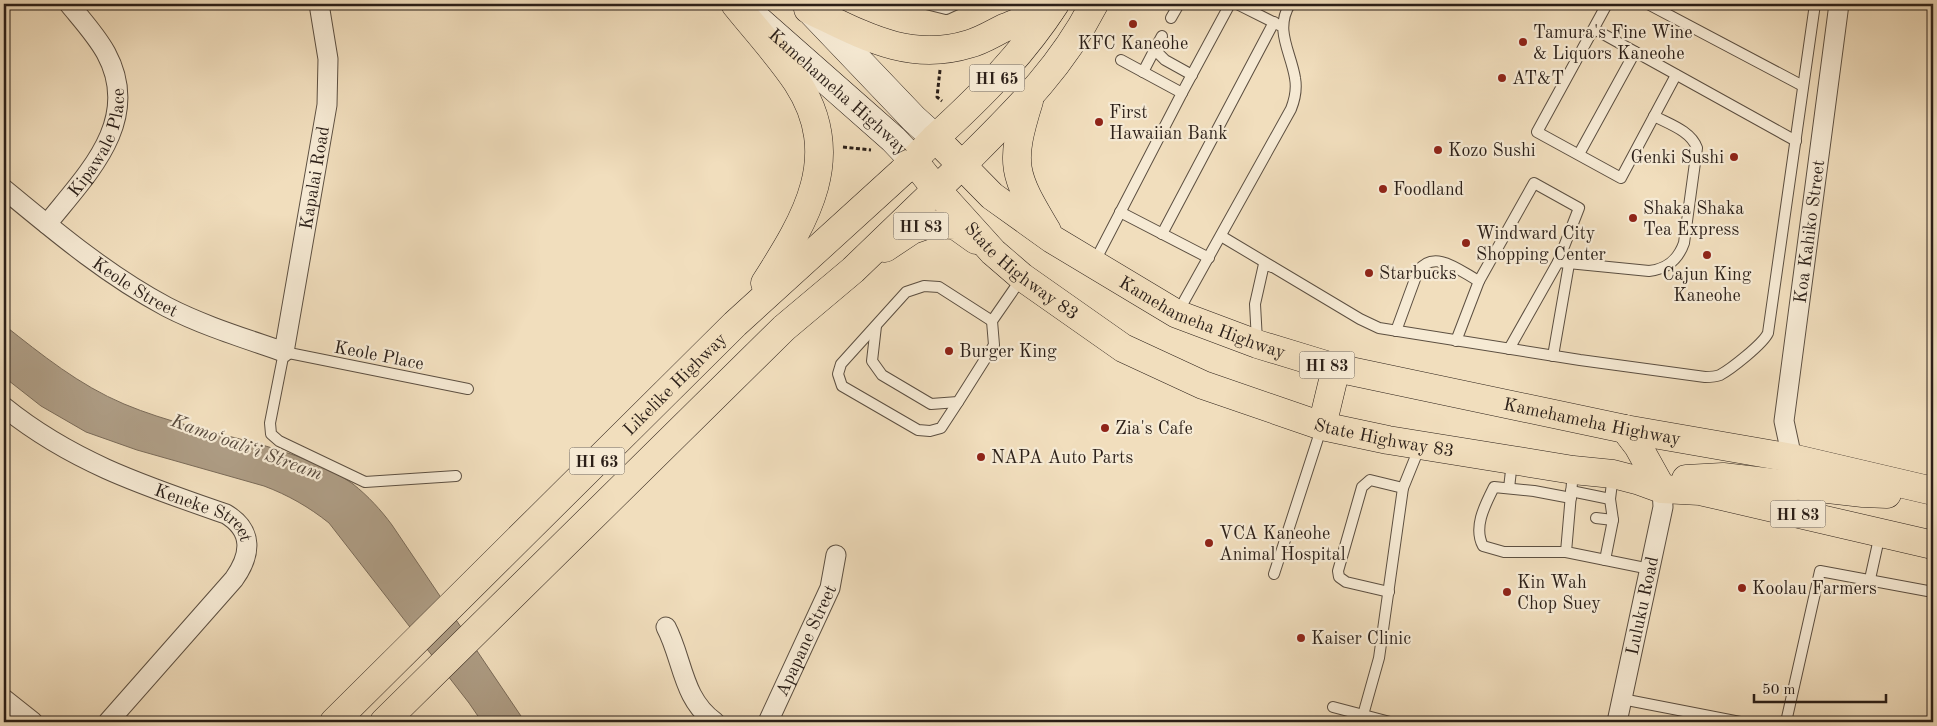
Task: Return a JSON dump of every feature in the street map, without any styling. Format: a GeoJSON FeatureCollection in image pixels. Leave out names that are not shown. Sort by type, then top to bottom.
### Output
{"type":"FeatureCollection","features":[{"type":"Feature","properties":{"kind":"main road"},"geometry":{"type":"LineString","coordinates":[[735,4],[796,81],[810,109],[819,145],[815,189],[803,219],[784,253],[742,318]]}},
{"type":"Feature","properties":{"kind":"main road","name":"Kamehameha Highway"},"geometry":{"type":"LineString","coordinates":[[740,4],[892,139],[913,160]]}},
{"type":"Feature","properties":{"kind":"main road","name":"HI 65"},"geometry":{"type":"LineString","coordinates":[[962,165],[1030,97],[1052,72],[1094,4]]}},
{"type":"Feature","properties":{"kind":"main road"},"geometry":{"type":"LineString","coordinates":[[806,6],[875,41],[894,47],[931,50],[951,49],[969,44],[1052,7]]}},
{"type":"Feature","properties":{"kind":"main road","name":"Kamehameha Highway"},"geometry":{"type":"LineString","coordinates":[[806,6],[992,196],[1052,238],[1177,314],[1257,344],[1336,368],[1625,429],[1792,458],[1933,491]]}},
{"type":"Feature","properties":{"kind":"main road","name":"HI 65"},"geometry":{"type":"LineString","coordinates":[[935,138],[1004,71],[1024,48],[1052,7]]}},
{"type":"Feature","properties":{"kind":"main road"},"geometry":{"type":"LineString","coordinates":[[1030,97],[1018,135],[1016,165],[1022,188],[1052,238]]}},
{"type":"Feature","properties":{"kind":"main road","name":"Likelike Highway"},"geometry":{"type":"LineString","coordinates":[[334,722],[742,318],[935,138]]}},
{"type":"Feature","properties":{"kind":"main road","name":"State Highway 83"},"geometry":{"type":"LineString","coordinates":[[913,160],[936,189],[993,252],[1022,277],[1123,348],[1203,385],[1322,426],[1512,460],[1572,487],[1612,486],[1640,481],[1662,489],[1700,492],[1933,545]]}},
{"type":"Feature","properties":{"kind":"main road","name":"Likelike Highway"},"geometry":{"type":"LineString","coordinates":[[384,722],[784,328],[853,270],[962,165]]}},
{"type":"Feature","properties":{"kind":"main road","name":"HI 83"},"geometry":{"type":"LineString","coordinates":[[853,270],[912,230],[929,224],[955,225],[993,252]]}},
{"type":"Feature","properties":{"kind":"main road"},"geometry":{"type":"LineString","coordinates":[[1322,426],[1336,368]]}},
{"type":"Feature","properties":{"kind":"main road"},"geometry":{"type":"LineString","coordinates":[[1625,429],[1638,446],[1662,489],[1678,480],[1722,477],[1863,493],[1933,495]]}},
{"type":"Feature","properties":{"kind":"street","name":"Kipawale Place"},"geometry":{"type":"LineString","coordinates":[[47,224],[98,159],[106,146],[116,116],[116,84],[110,61],[99,41],[69,4]]}},
{"type":"Feature","properties":{"kind":"street","name":"Kapalai Road"},"geometry":{"type":"LineString","coordinates":[[284,352],[327,105],[328,59],[319,4]]}},
{"type":"Feature","properties":{"kind":"street","name":"Koa Kahiko Street"},"geometry":{"type":"LineString","coordinates":[[1792,458],[1784,421],[1839,4]]}},
{"type":"Feature","properties":{"kind":"street","name":"Keole Street"},"geometry":{"type":"LineString","coordinates":[[4,189],[104,269],[159,302],[220,330],[284,352]]}},
{"type":"Feature","properties":{"kind":"street","name":"Keneke Street"},"geometry":{"type":"LineString","coordinates":[[4,407],[27,426],[86,460],[145,486],[226,514],[240,525],[245,533],[248,551],[242,568],[226,589],[108,722]]}},
{"type":"Feature","properties":{"kind":"street","name":"Luluku Road"},"geometry":{"type":"LineString","coordinates":[[1617,722],[1663,507],[1662,489]]}},
{"type":"Feature","properties":{"kind":"street","name":"Apapane Street"},"geometry":{"type":"LineString","coordinates":[[768,722],[830,588],[836,555]]}},
{"type":"Feature","properties":{"kind":"street"},"geometry":{"type":"LineString","coordinates":[[666,627],[675,645],[688,690],[703,711],[715,722]]}},
{"type":"Feature","properties":{"kind":"street"},"geometry":{"type":"LineString","coordinates":[[4,699],[33,722]]}},
{"type":"Feature","properties":{"kind":"lane"},"geometry":{"type":"LineString","coordinates":[[926,4],[946,9],[957,4]]}},
{"type":"Feature","properties":{"kind":"lane"},"geometry":{"type":"LineString","coordinates":[[1171,18],[1179,4]]}},
{"type":"Feature","properties":{"kind":"lane"},"geometry":{"type":"LineString","coordinates":[[1094,264],[1230,4]]}},
{"type":"Feature","properties":{"kind":"lane"},"geometry":{"type":"LineString","coordinates":[[1177,314],[1287,116],[1294,100],[1296,80],[1278,25],[1237,4]]}},
{"type":"Feature","properties":{"kind":"lane"},"geometry":{"type":"LineString","coordinates":[[1162,234],[1290,4]]}},
{"type":"Feature","properties":{"kind":"lane"},"geometry":{"type":"LineString","coordinates":[[1608,4],[1537,132],[1621,178],[1676,75]]}},
{"type":"Feature","properties":{"kind":"lane"},"geometry":{"type":"LineString","coordinates":[[1648,4],[1803,86]]}},
{"type":"Feature","properties":{"kind":"lane"},"geometry":{"type":"LineString","coordinates":[[1221,236],[1372,326],[1553,356],[1710,377],[1720,375],[1760,344],[1766,337],[1769,328],[1815,4]]}},
{"type":"Feature","properties":{"kind":"lane"},"geometry":{"type":"LineString","coordinates":[[1594,30],[1796,141]]}},
{"type":"Feature","properties":{"kind":"lane"},"geometry":{"type":"LineString","coordinates":[[1143,72],[1159,41],[1157,50],[1161,58],[1192,75]]}},
{"type":"Feature","properties":{"kind":"lane"},"geometry":{"type":"LineString","coordinates":[[1578,154],[1634,52]]}},
{"type":"Feature","properties":{"kind":"lane"},"geometry":{"type":"LineString","coordinates":[[1121,60],[1182,93]]}},
{"type":"Feature","properties":{"kind":"lane"},"geometry":{"type":"LineString","coordinates":[[1564,263],[1656,270],[1669,265],[1681,251],[1684,243],[1697,148],[1694,140],[1688,135],[1654,116]]}},
{"type":"Feature","properties":{"kind":"lane"},"geometry":{"type":"LineString","coordinates":[[1456,341],[1479,282],[1534,183],[1579,208],[1564,263],[1553,356]]}},
{"type":"Feature","properties":{"kind":"lane"},"geometry":{"type":"LineString","coordinates":[[1120,212],[1209,258]]}},
{"type":"Feature","properties":{"kind":"lane"},"geometry":{"type":"LineString","coordinates":[[1396,331],[1418,271],[1425,264],[1434,260],[1443,262],[1479,282]]}},
{"type":"Feature","properties":{"kind":"lane"},"geometry":{"type":"LineString","coordinates":[[1509,349],[1564,263]]}},
{"type":"Feature","properties":{"kind":"lane"},"geometry":{"type":"LineString","coordinates":[[1257,344],[1255,304],[1264,264],[1272,267]]}},
{"type":"Feature","properties":{"kind":"lane"},"geometry":{"type":"LineString","coordinates":[[992,321],[939,288],[924,286],[906,292],[841,364],[838,374],[842,386],[918,430],[930,431],[941,428],[994,345],[992,321],[1022,277]]}},
{"type":"Feature","properties":{"kind":"lane"},"geometry":{"type":"LineString","coordinates":[[876,326],[872,361],[882,375],[931,404],[958,402]]}},
{"type":"Feature","properties":{"kind":"lane","name":"Keole Place"},"geometry":{"type":"LineString","coordinates":[[284,352],[468,389]]}},
{"type":"Feature","properties":{"kind":"lane"},"geometry":{"type":"LineString","coordinates":[[284,352],[270,423],[271,434],[279,441],[365,482],[456,476]]}},
{"type":"Feature","properties":{"kind":"lane"},"geometry":{"type":"LineString","coordinates":[[1274,574],[1322,426]]}},
{"type":"Feature","properties":{"kind":"lane"},"geometry":{"type":"LineString","coordinates":[[1363,715],[1379,658],[1403,488],[1420,445]]}},
{"type":"Feature","properties":{"kind":"lane"},"geometry":{"type":"LineString","coordinates":[[1509,488],[1512,460]]}},
{"type":"Feature","properties":{"kind":"lane"},"geometry":{"type":"LineString","coordinates":[[1389,592],[1346,582],[1339,577],[1338,571],[1362,487],[1370,480],[1403,488]]}},
{"type":"Feature","properties":{"kind":"lane"},"geometry":{"type":"LineString","coordinates":[[1605,560],[1613,520],[1612,486]]}},
{"type":"Feature","properties":{"kind":"lane"},"geometry":{"type":"LineString","coordinates":[[1566,552],[1574,515],[1572,487],[1494,487],[1483,510],[1479,538],[1483,546],[1504,552],[1566,552],[1650,569]]}},
{"type":"Feature","properties":{"kind":"lane"},"geometry":{"type":"LineString","coordinates":[[1596,518],[1613,520]]}},
{"type":"Feature","properties":{"kind":"lane"},"geometry":{"type":"LineString","coordinates":[[1870,579],[1880,533]]}},
{"type":"Feature","properties":{"kind":"lane"},"geometry":{"type":"LineString","coordinates":[[1786,722],[1820,571],[1933,592]]}},
{"type":"Feature","properties":{"kind":"lane"},"geometry":{"type":"LineString","coordinates":[[1622,699],[1740,722]]}},
{"type":"Feature","properties":{"kind":"lane"},"geometry":{"type":"LineString","coordinates":[[1333,707],[1390,722]]}},
{"type":"Feature","properties":{"kind":"path"},"geometry":{"type":"LineString","coordinates":[[932,101],[937,97],[940,62]]}},
{"type":"Feature","properties":{"kind":"path"},"geometry":{"type":"LineString","coordinates":[[937,97],[943,102]]}},
{"type":"Feature","properties":{"kind":"path"},"geometry":{"type":"LineString","coordinates":[[844,147],[872,150]]}},
{"type":"Feature","properties":{"kind":"water","name":"Kamoʻoaliʻi Stream"},"geometry":{"type":"Polygon","coordinates":[[[4,325],[76,379],[124,404],[174,421],[296,456],[320,465],[353,484],[374,503],[392,525],[525,722],[482,722],[329,523],[306,507],[290,497],[264,486],[137,450],[86,432],[41,406],[4,377],[4,325]]]}},
{"type":"Feature","properties":{"kind":"place","name":"KFC Kaneohe"},"geometry":{"type":"Point","coordinates":[1133,24]}},
{"type":"Feature","properties":{"kind":"place","name":"Tamura's Fine Wine & Liquors Kaneohe"},"geometry":{"type":"Point","coordinates":[1523,42]}},
{"type":"Feature","properties":{"kind":"place","name":"AT&T"},"geometry":{"type":"Point","coordinates":[1502,78]}},
{"type":"Feature","properties":{"kind":"place","name":"First Hawaiian Bank"},"geometry":{"type":"Point","coordinates":[1099,122]}},
{"type":"Feature","properties":{"kind":"place","name":"Kozo Sushi"},"geometry":{"type":"Point","coordinates":[1438,150]}},
{"type":"Feature","properties":{"kind":"place","name":"Genki Sushi"},"geometry":{"type":"Point","coordinates":[1734,157]}},
{"type":"Feature","properties":{"kind":"place","name":"Foodland"},"geometry":{"type":"Point","coordinates":[1383,189]}},
{"type":"Feature","properties":{"kind":"place","name":"Shaka Shaka Tea Express"},"geometry":{"type":"Point","coordinates":[1633,218]}},
{"type":"Feature","properties":{"kind":"place","name":"Windward City Shopping Center"},"geometry":{"type":"Point","coordinates":[1466,243]}},
{"type":"Feature","properties":{"kind":"place","name":"Cajun King Kaneohe"},"geometry":{"type":"Point","coordinates":[1707,255]}},
{"type":"Feature","properties":{"kind":"place","name":"Starbucks"},"geometry":{"type":"Point","coordinates":[1369,273]}},
{"type":"Feature","properties":{"kind":"place","name":"Burger King"},"geometry":{"type":"Point","coordinates":[949,351]}},
{"type":"Feature","properties":{"kind":"place","name":"Zia's Cafe"},"geometry":{"type":"Point","coordinates":[1105,428]}},
{"type":"Feature","properties":{"kind":"place","name":"NAPA Auto Parts"},"geometry":{"type":"Point","coordinates":[981,457]}},
{"type":"Feature","properties":{"kind":"place","name":"VCA Kaneohe Animal Hospital"},"geometry":{"type":"Point","coordinates":[1209,543]}},
{"type":"Feature","properties":{"kind":"place","name":"Koolau Farmers"},"geometry":{"type":"Point","coordinates":[1742,588]}},
{"type":"Feature","properties":{"kind":"place","name":"Kin Wah Chop Suey"},"geometry":{"type":"Point","coordinates":[1507,592]}},
{"type":"Feature","properties":{"kind":"place","name":"Kaiser Clinic"},"geometry":{"type":"Point","coordinates":[1301,638]}}]}
